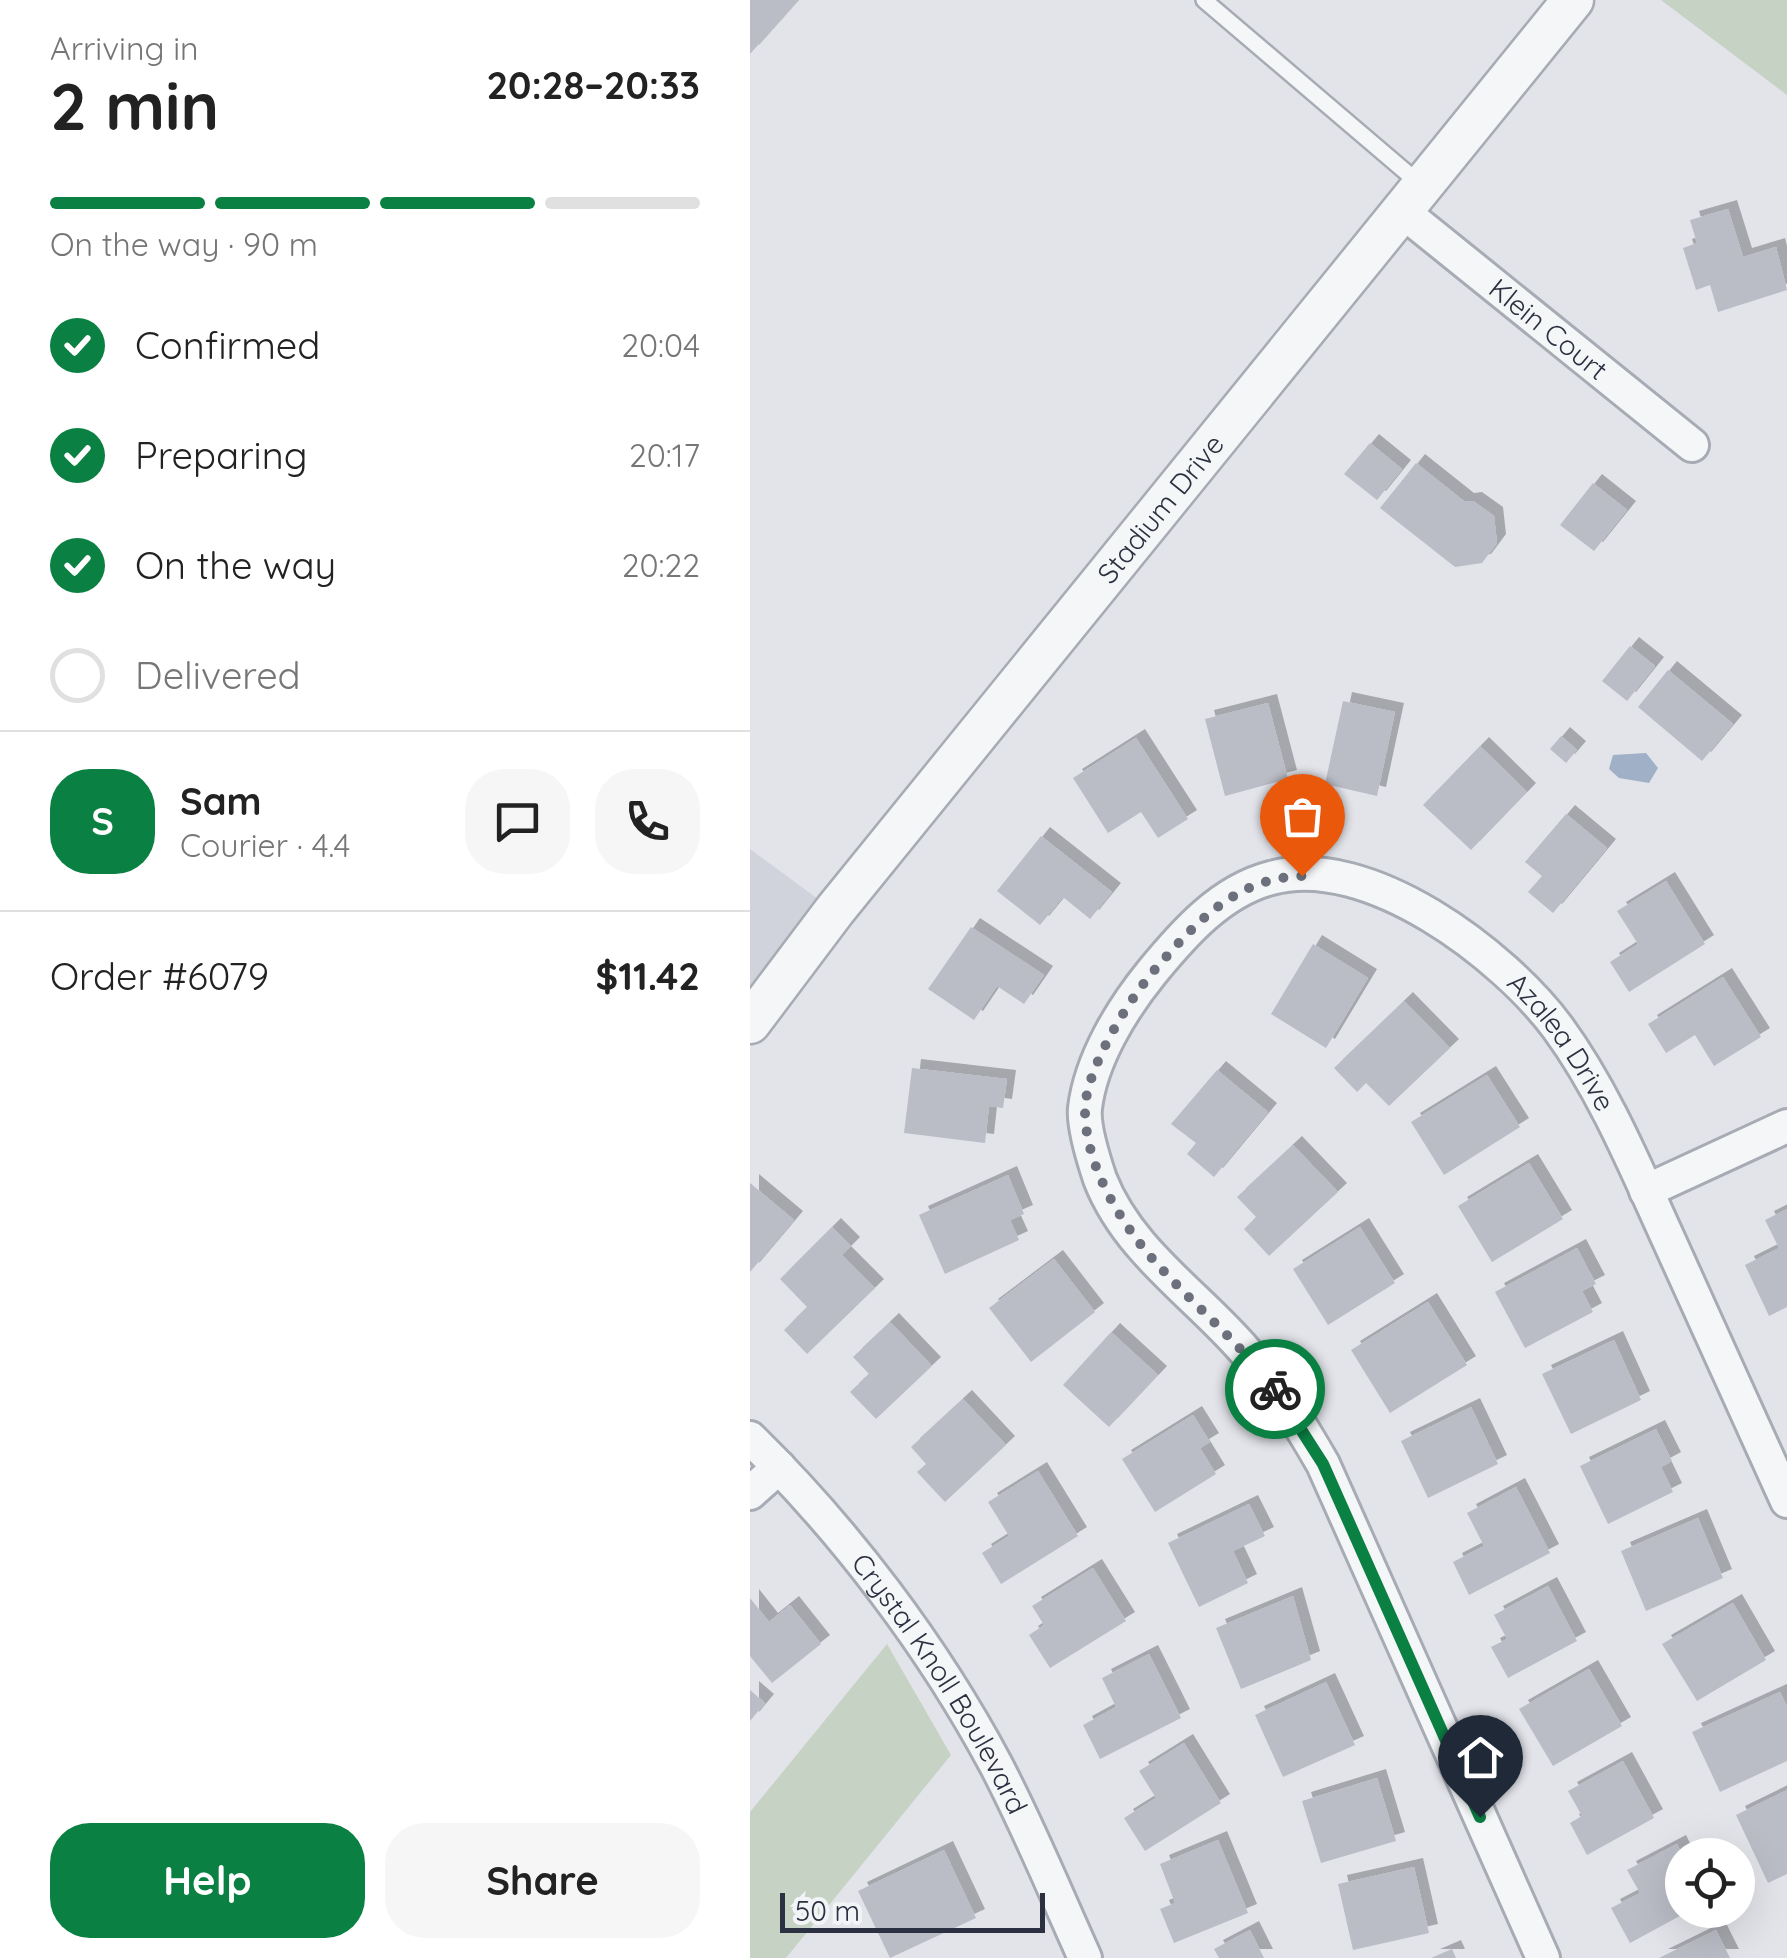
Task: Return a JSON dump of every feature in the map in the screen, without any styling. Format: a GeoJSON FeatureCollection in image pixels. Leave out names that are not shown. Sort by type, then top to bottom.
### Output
{"type":"FeatureCollection","features":[{"type":"Feature","properties":{"kind":"street","name":"Stadium Drive"},"geometry":{"type":"LineString","coordinates":[[750,1022],[835,910],[1573,0]]}},
{"type":"Feature","properties":{"kind":"street","name":"Klein Court"},"geometry":{"type":"LineString","coordinates":[[1412,199],[1692,445]]}},
{"type":"Feature","properties":{"kind":"street","name":"Azalea Drive"},"geometry":{"type":"LineString","coordinates":[[1543,1958],[1323,1464],[1291,1410],[1245,1350],[1151,1257],[1122,1220],[1100,1178],[1084,1111],[1104,1044],[1149,975],[1223,900],[1272,877],[1331,876],[1381,888],[1447,924],[1557,1026],[1598,1093],[1787,1501]]}},
{"type":"Feature","properties":{"kind":"street"},"geometry":{"type":"LineString","coordinates":[[1646,1191],[1787,1126]]}},
{"type":"Feature","properties":{"kind":"street","name":"Crystal Knoll Boulevard"},"geometry":{"type":"LineString","coordinates":[[750,1438],[858,1558],[939,1673],[994,1763],[1085,1958]]}},
{"type":"Feature","properties":{"kind":"street"},"geometry":{"type":"LineString","coordinates":[[750,1493],[779,1467]]}},
{"type":"Feature","properties":{"kind":"lane"},"geometry":{"type":"LineString","coordinates":[[1204,0],[1412,199]]}},
{"type":"Feature","properties":{"kind":"shaded area"},"geometry":{"type":"Polygon","coordinates":[[[750,849],[822,902],[750,992],[750,849]]]}},
{"type":"Feature","properties":{"kind":"green space"},"geometry":{"type":"Polygon","coordinates":[[[1661,0],[1787,0],[1787,95],[1661,0]]]}},
{"type":"Feature","properties":{"kind":"green space"},"geometry":{"type":"Polygon","coordinates":[[[887,1644],[951,1755],[786,1958],[750,1958],[750,1812],[887,1644]]]}},
{"type":"Feature","properties":{"kind":"water"},"geometry":{"type":"Polygon","coordinates":[[[1646,753],[1658,768],[1649,783],[1619,778],[1609,769],[1613,755],[1646,753]]]}},
{"type":"Feature","properties":{"kind":"building"},"geometry":{"type":"Polygon","coordinates":[[[750,0],[798,0],[750,54],[750,0]]]}},
{"type":"Feature","properties":{"kind":"building"},"geometry":{"type":"Polygon","coordinates":[[[1728,209],[1743,257],[1776,247],[1787,290],[1718,312],[1710,285],[1696,290],[1683,248],[1697,243],[1690,220],[1728,209]]]}},
{"type":"Feature","properties":{"kind":"building"},"geometry":{"type":"Polygon","coordinates":[[[1370,443],[1402,469],[1377,500],[1344,474],[1370,443]]]}},
{"type":"Feature","properties":{"kind":"building"},"geometry":{"type":"Polygon","coordinates":[[[1416,463],[1465,502],[1473,501],[1494,516],[1497,543],[1482,563],[1455,567],[1380,508],[1416,463]]]}},
{"type":"Feature","properties":{"kind":"building"},"geometry":{"type":"Polygon","coordinates":[[[1593,483],[1627,510],[1594,551],[1560,525],[1593,483]]]}},
{"type":"Feature","properties":{"kind":"building"},"geometry":{"type":"Polygon","coordinates":[[[1630,646],[1655,666],[1627,701],[1602,681],[1630,646]]]}},
{"type":"Feature","properties":{"kind":"building"},"geometry":{"type":"Polygon","coordinates":[[[1668,670],[1733,724],[1702,761],[1638,707],[1668,670]]]}},
{"type":"Feature","properties":{"kind":"building"},"geometry":{"type":"Polygon","coordinates":[[[1343,701],[1395,712],[1377,796],[1325,784],[1343,701]]]}},
{"type":"Feature","properties":{"kind":"building"},"geometry":{"type":"Polygon","coordinates":[[[1268,703],[1288,779],[1225,796],[1205,719],[1268,703]]]}},
{"type":"Feature","properties":{"kind":"building"},"geometry":{"type":"Polygon","coordinates":[[[1561,736],[1577,750],[1566,763],[1550,749],[1561,736]]]}},
{"type":"Feature","properties":{"kind":"building"},"geometry":{"type":"Polygon","coordinates":[[[1136,738],[1188,819],[1158,838],[1141,812],[1108,833],[1073,778],[1136,738]]]}},
{"type":"Feature","properties":{"kind":"building"},"geometry":{"type":"Polygon","coordinates":[[[1480,746],[1527,792],[1471,850],[1423,805],[1480,746]]]}},
{"type":"Feature","properties":{"kind":"building"},"geometry":{"type":"Polygon","coordinates":[[[1566,814],[1607,848],[1553,913],[1528,892],[1542,876],[1525,862],[1566,814]]]}},
{"type":"Feature","properties":{"kind":"building"},"geometry":{"type":"Polygon","coordinates":[[[1041,836],[1112,892],[1090,919],[1063,897],[1040,925],[997,891],[1041,836]]]}},
{"type":"Feature","properties":{"kind":"building"},"geometry":{"type":"Polygon","coordinates":[[[1666,881],[1705,944],[1629,992],[1610,962],[1638,944],[1617,911],[1666,881]]]}},
{"type":"Feature","properties":{"kind":"building"},"geometry":{"type":"Polygon","coordinates":[[[971,927],[1044,975],[1024,1004],[997,986],[974,1020],[928,989],[971,927]]]}},
{"type":"Feature","properties":{"kind":"building"},"geometry":{"type":"Polygon","coordinates":[[[1313,944],[1368,978],[1326,1048],[1271,1014],[1313,944]]]}},
{"type":"Feature","properties":{"kind":"building"},"geometry":{"type":"Polygon","coordinates":[[[1723,977],[1761,1037],[1714,1066],[1695,1035],[1666,1053],[1648,1024],[1723,977]]]}},
{"type":"Feature","properties":{"kind":"building"},"geometry":{"type":"Polygon","coordinates":[[[1404,1001],[1450,1048],[1389,1106],[1366,1083],[1357,1092],[1334,1068],[1404,1001]]]}},
{"type":"Feature","properties":{"kind":"building"},"geometry":{"type":"Polygon","coordinates":[[[912,1068],[1007,1079],[1003,1108],[989,1106],[985,1143],[904,1133],[912,1068]]]}},
{"type":"Feature","properties":{"kind":"building"},"geometry":{"type":"Polygon","coordinates":[[[1217,1070],[1268,1112],[1214,1177],[1187,1154],[1196,1143],[1171,1124],[1217,1070]]]}},
{"type":"Feature","properties":{"kind":"building"},"geometry":{"type":"Polygon","coordinates":[[[1487,1075],[1520,1127],[1444,1175],[1411,1122],[1487,1075]]]}},
{"type":"Feature","properties":{"kind":"building"},"geometry":{"type":"Polygon","coordinates":[[[1293,1145],[1338,1192],[1269,1256],[1244,1229],[1256,1217],[1237,1197],[1293,1145]]]}},
{"type":"Feature","properties":{"kind":"building"},"geometry":{"type":"Polygon","coordinates":[[[1529,1163],[1563,1219],[1492,1262],[1458,1206],[1529,1163]]]}},
{"type":"Feature","properties":{"kind":"building"},"geometry":{"type":"Polygon","coordinates":[[[1008,1175],[1024,1214],[1010,1220],[1019,1240],[945,1274],[919,1215],[1008,1175]]]}},
{"type":"Feature","properties":{"kind":"building"},"geometry":{"type":"Polygon","coordinates":[[[750,1183],[794,1220],[750,1272],[750,1183]]]}},
{"type":"Feature","properties":{"kind":"building"},"geometry":{"type":"Polygon","coordinates":[[[1787,1209],[1787,1307],[1769,1316],[1745,1265],[1779,1248],[1765,1220],[1787,1209]]]}},
{"type":"Feature","properties":{"kind":"building"},"geometry":{"type":"Polygon","coordinates":[[[832,1227],[851,1246],[842,1255],[875,1288],[807,1354],[784,1330],[807,1307],[780,1279],[832,1227]]]}},
{"type":"Feature","properties":{"kind":"building"},"geometry":{"type":"Polygon","coordinates":[[[1360,1227],[1395,1283],[1328,1325],[1293,1269],[1360,1227]]]}},
{"type":"Feature","properties":{"kind":"building"},"geometry":{"type":"Polygon","coordinates":[[[1577,1248],[1596,1284],[1582,1291],[1593,1312],[1525,1348],[1495,1292],[1577,1248]]]}},
{"type":"Feature","properties":{"kind":"building"},"geometry":{"type":"Polygon","coordinates":[[[1054,1259],[1095,1312],[1031,1362],[989,1308],[1054,1259]]]}},
{"type":"Feature","properties":{"kind":"building"},"geometry":{"type":"Polygon","coordinates":[[[1428,1302],[1467,1365],[1390,1413],[1351,1350],[1428,1302]]]}},
{"type":"Feature","properties":{"kind":"building"},"geometry":{"type":"Polygon","coordinates":[[[890,1322],[932,1366],[876,1419],[850,1392],[869,1374],[853,1357],[890,1322]]]}},
{"type":"Feature","properties":{"kind":"building"},"geometry":{"type":"Polygon","coordinates":[[[1111,1332],[1158,1375],[1109,1427],[1063,1385],[1111,1332]]]}},
{"type":"Feature","properties":{"kind":"building"},"geometry":{"type":"Polygon","coordinates":[[[1614,1340],[1641,1400],[1571,1434],[1542,1374],[1614,1340]]]}},
{"type":"Feature","properties":{"kind":"building"},"geometry":{"type":"Polygon","coordinates":[[[963,1399],[1006,1445],[945,1502],[917,1472],[926,1464],[911,1447],[963,1399]]]}},
{"type":"Feature","properties":{"kind":"building"},"geometry":{"type":"Polygon","coordinates":[[[1471,1407],[1498,1464],[1428,1498],[1401,1441],[1471,1407]]]}},
{"type":"Feature","properties":{"kind":"building"},"geometry":{"type":"Polygon","coordinates":[[[1193,1415],[1210,1442],[1200,1448],[1216,1474],[1155,1512],[1122,1459],[1193,1415]]]}},
{"type":"Feature","properties":{"kind":"building"},"geometry":{"type":"Polygon","coordinates":[[[1656,1429],[1672,1461],[1661,1467],[1673,1492],[1608,1524],[1580,1466],[1656,1429]]]}},
{"type":"Feature","properties":{"kind":"building"},"geometry":{"type":"Polygon","coordinates":[[[1038,1471],[1078,1536],[1001,1584],[982,1553],[1009,1536],[988,1502],[1038,1471]]]}},
{"type":"Feature","properties":{"kind":"building"},"geometry":{"type":"Polygon","coordinates":[[[1516,1487],[1550,1553],[1469,1595],[1453,1562],[1484,1546],[1467,1513],[1516,1487]]]}},
{"type":"Feature","properties":{"kind":"building"},"geometry":{"type":"Polygon","coordinates":[[[1249,1504],[1265,1536],[1233,1551],[1248,1583],[1199,1607],[1168,1543],[1249,1504]]]}},
{"type":"Feature","properties":{"kind":"building"},"geometry":{"type":"Polygon","coordinates":[[[1698,1518],[1723,1578],[1646,1611],[1621,1551],[1698,1518]]]}},
{"type":"Feature","properties":{"kind":"building"},"geometry":{"type":"Polygon","coordinates":[[[1093,1568],[1126,1621],[1050,1668],[1029,1635],[1044,1625],[1032,1606],[1093,1568]]]}},
{"type":"Feature","properties":{"kind":"building"},"geometry":{"type":"Polygon","coordinates":[[[1548,1586],[1577,1641],[1508,1678],[1491,1647],[1507,1639],[1494,1615],[1548,1586]]]}},
{"type":"Feature","properties":{"kind":"building"},"geometry":{"type":"Polygon","coordinates":[[[1293,1596],[1311,1660],[1241,1689],[1216,1628],[1293,1596]]]}},
{"type":"Feature","properties":{"kind":"building"},"geometry":{"type":"Polygon","coordinates":[[[750,1598],[769,1622],[790,1605],[821,1644],[772,1683],[750,1656],[750,1598]]]}},
{"type":"Feature","properties":{"kind":"building"},"geometry":{"type":"Polygon","coordinates":[[[1733,1603],[1766,1660],[1697,1701],[1662,1644],[1733,1603]]]}},
{"type":"Feature","properties":{"kind":"building"},"geometry":{"type":"Polygon","coordinates":[[[1149,1654],[1181,1718],[1100,1759],[1083,1725],[1116,1707],[1102,1678],[1149,1654]]]}},
{"type":"Feature","properties":{"kind":"building"},"geometry":{"type":"Polygon","coordinates":[[[1589,1669],[1622,1726],[1553,1766],[1519,1709],[1589,1669]]]}},
{"type":"Feature","properties":{"kind":"building"},"geometry":{"type":"Polygon","coordinates":[[[1326,1682],[1355,1745],[1283,1777],[1255,1715],[1326,1682]]]}},
{"type":"Feature","properties":{"kind":"building"},"geometry":{"type":"Polygon","coordinates":[[[750,1690],[765,1703],[750,1721],[750,1690]]]}},
{"type":"Feature","properties":{"kind":"building"},"geometry":{"type":"Polygon","coordinates":[[[1780,1692],[1787,1707],[1787,1761],[1720,1792],[1692,1732],[1780,1692]]]}},
{"type":"Feature","properties":{"kind":"building"},"geometry":{"type":"Polygon","coordinates":[[[1184,1743],[1221,1803],[1145,1851],[1124,1818],[1156,1798],[1139,1771],[1184,1743]]]}},
{"type":"Feature","properties":{"kind":"building"},"geometry":{"type":"Polygon","coordinates":[[[1623,1761],[1654,1818],[1587,1855],[1570,1823],[1582,1816],[1568,1791],[1623,1761]]]}},
{"type":"Feature","properties":{"kind":"building"},"geometry":{"type":"Polygon","coordinates":[[[1377,1778],[1396,1841],[1321,1863],[1302,1801],[1377,1778]]]}},
{"type":"Feature","properties":{"kind":"building"},"geometry":{"type":"Polygon","coordinates":[[[1787,1790],[1787,1874],[1768,1883],[1755,1855],[1755,1838],[1747,1838],[1736,1815],[1787,1790]]]}},
{"type":"Feature","properties":{"kind":"building"},"geometry":{"type":"Polygon","coordinates":[[[1218,1840],[1248,1913],[1174,1943],[1160,1909],[1175,1903],[1160,1864],[1218,1840]]]}},
{"type":"Feature","properties":{"kind":"building"},"geometry":{"type":"Polygon","coordinates":[[[944,1850],[976,1918],[890,1958],[858,1891],[944,1850]]]}},
{"type":"Feature","properties":{"kind":"building"},"geometry":{"type":"Polygon","coordinates":[[[1665,1850],[1665,1924],[1630,1943],[1611,1908],[1640,1893],[1627,1870],[1665,1850]]]}},
{"type":"Feature","properties":{"kind":"building"},"geometry":{"type":"Polygon","coordinates":[[[1414,1867],[1429,1933],[1353,1950],[1338,1884],[1414,1867]]]}},
{"type":"Feature","properties":{"kind":"building"},"geometry":{"type":"Polygon","coordinates":[[[1250,1930],[1264,1958],[1219,1958],[1214,1949],[1250,1930]]]}},
{"type":"Feature","properties":{"kind":"building"},"geometry":{"type":"Polygon","coordinates":[[[1716,1930],[1730,1958],[1659,1958],[1716,1930]]]}},
{"type":"Feature","properties":{"kind":"building"},"geometry":{"type":"Polygon","coordinates":[[[1452,1949],[1456,1958],[1431,1958],[1452,1949]]]}},
{"type":"Feature","properties":{"kind":"way so far"},"geometry":{"type":"LineString","coordinates":[[1275,1389],[1245,1350],[1151,1257],[1122,1220],[1100,1178],[1084,1111],[1104,1044],[1149,975],[1191,928],[1223,900],[1272,877],[1302,876]]}},
{"type":"Feature","properties":{"kind":"route"},"geometry":{"type":"LineString","coordinates":[[1275,1389],[1323,1464],[1480,1817]]}}]}
